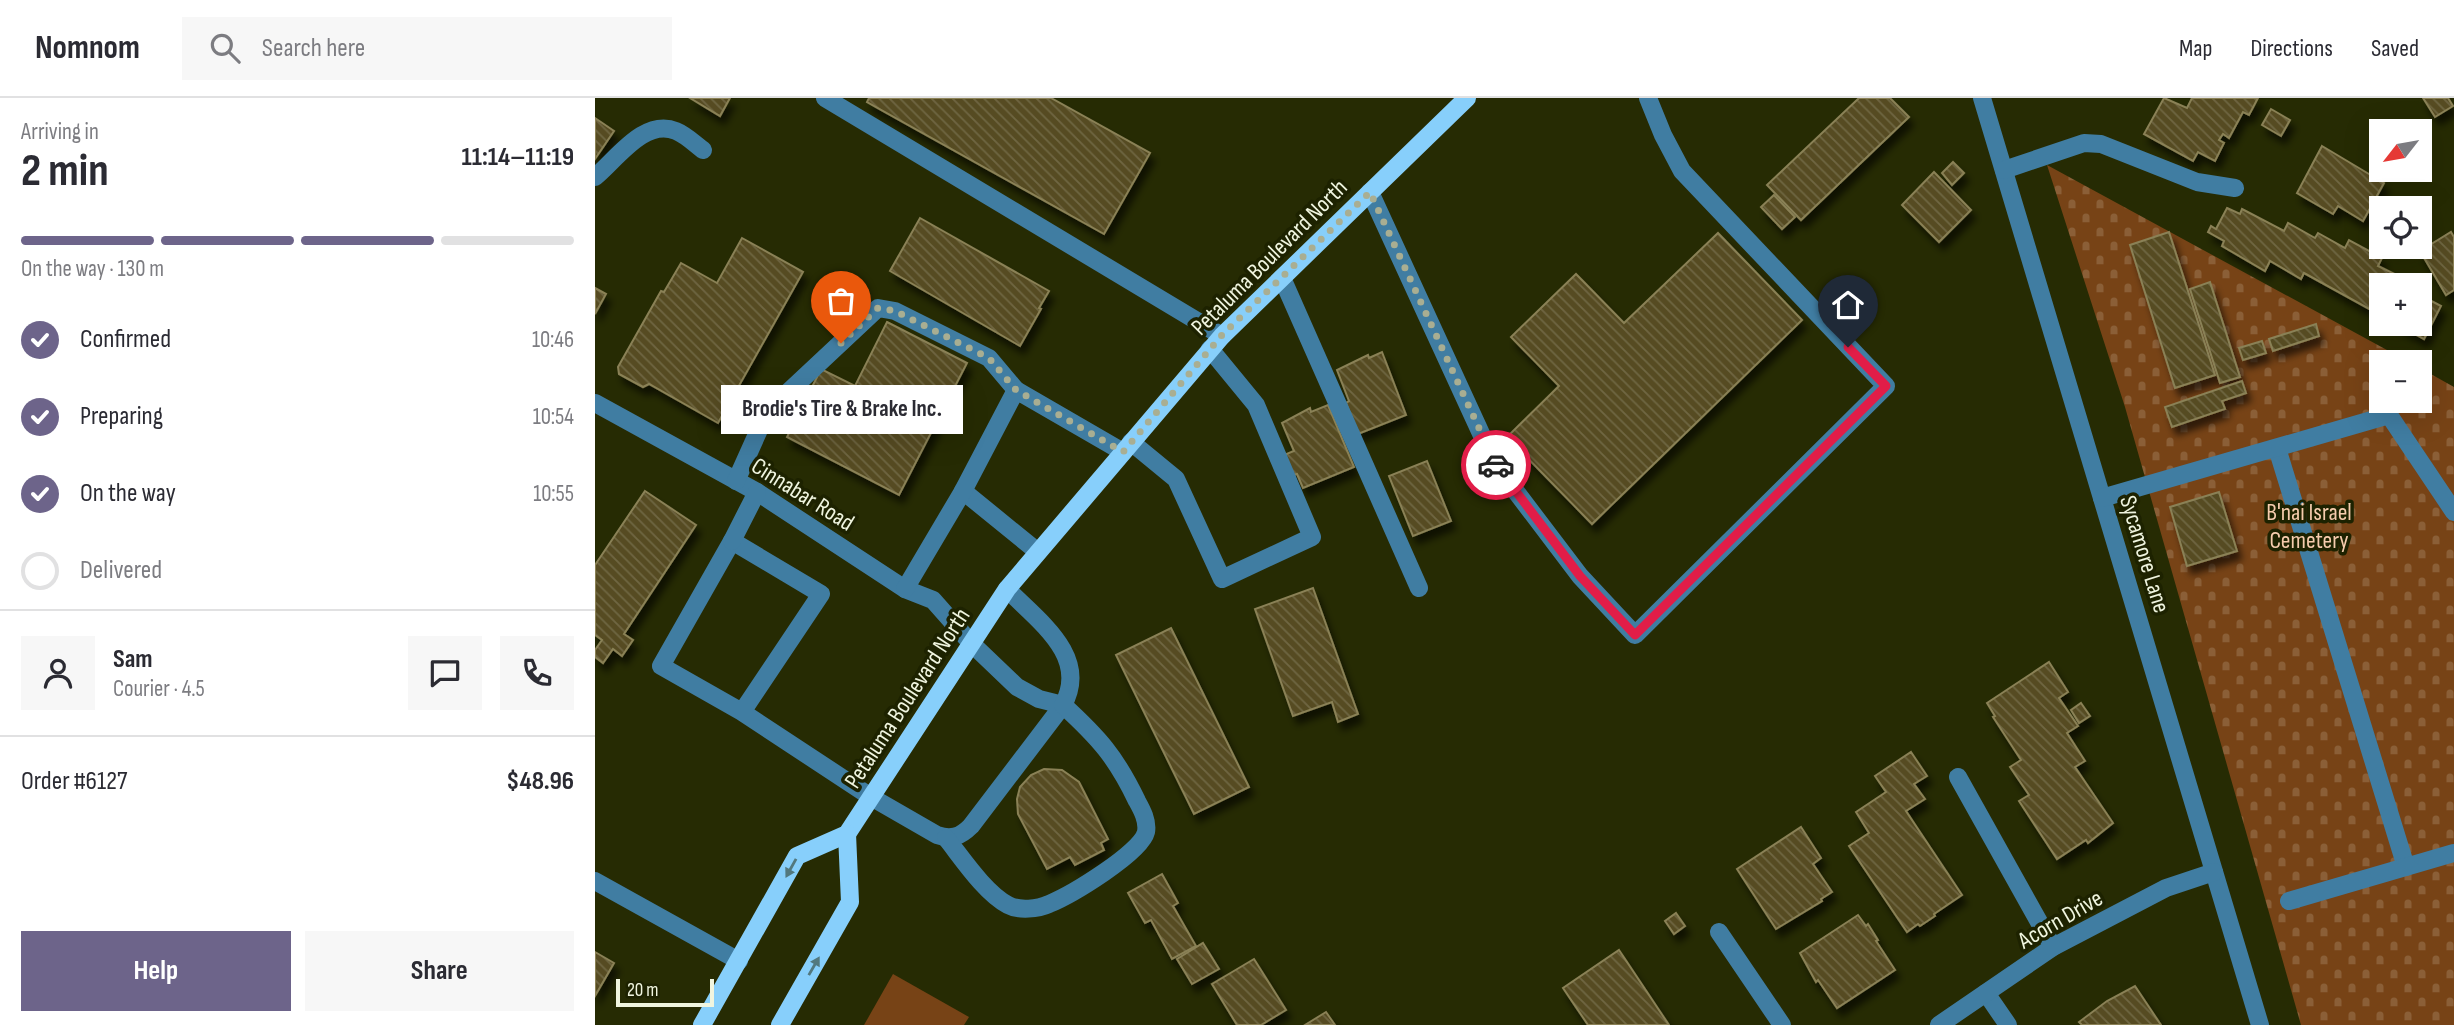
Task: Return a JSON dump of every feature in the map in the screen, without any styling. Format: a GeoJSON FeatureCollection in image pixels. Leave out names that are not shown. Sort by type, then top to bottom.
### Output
{"type":"FeatureCollection","features":[{"type":"Feature","properties":{"kind":"main road","name":"Petaluma Boulevard North"},"geometry":{"type":"LineString","coordinates":[[847,834],[1007,589],[1038,552],[1216,342],[1467,98]]}},
{"type":"Feature","properties":{"kind":"main road"},"geometry":{"type":"LineString","coordinates":[[702,1025],[797,856],[847,834],[850,902],[780,1025]]}},
{"type":"Feature","properties":{"kind":"street"},"geometry":{"type":"LineString","coordinates":[[736,481],[767,412],[878,308],[895,311],[989,358],[1016,390],[1127,447],[1176,479],[1222,579],[1312,537],[1257,405],[1216,342],[825,98]]}},
{"type":"Feature","properties":{"kind":"street"},"geometry":{"type":"LineString","coordinates":[[1370,192],[1495,464],[1580,576],[1635,635],[1886,386],[1682,171],[1647,98]]}},
{"type":"Feature","properties":{"kind":"street","name":"Sycamore Lane"},"geometry":{"type":"LineString","coordinates":[[1985,99],[2260,1025]]}},
{"type":"Feature","properties":{"kind":"street"},"geometry":{"type":"LineString","coordinates":[[595,177],[637,138],[652,129],[677,131],[703,149]]}},
{"type":"Feature","properties":{"kind":"street"},"geometry":{"type":"LineString","coordinates":[[2004,170],[2084,144],[2101,144],[2197,182],[2235,188]]}},
{"type":"Feature","properties":{"kind":"street"},"geometry":{"type":"LineString","coordinates":[[1282,278],[1419,588]]}},
{"type":"Feature","properties":{"kind":"street"},"geometry":{"type":"LineString","coordinates":[[905,589],[963,491],[1016,390]]}},
{"type":"Feature","properties":{"kind":"street","name":"Cinnabar Road"},"geometry":{"type":"LineString","coordinates":[[595,403],[757,492],[905,589],[933,600],[971,643],[1017,687],[1038,699],[1063,705]]}},
{"type":"Feature","properties":{"kind":"street"},"geometry":{"type":"LineString","coordinates":[[2102,498],[2389,415],[2454,512]]}},
{"type":"Feature","properties":{"kind":"street"},"geometry":{"type":"LineString","coordinates":[[2277,447],[2406,867]]}},
{"type":"Feature","properties":{"kind":"street"},"geometry":{"type":"LineString","coordinates":[[963,491],[1038,552]]}},
{"type":"Feature","properties":{"kind":"street"},"geometry":{"type":"LineString","coordinates":[[757,492],[661,666],[742,712],[871,797],[946,838],[981,881],[1009,906],[1028,908],[1048,905],[1121,861],[1139,846],[1146,831],[1145,817],[1105,746],[1063,705]]}},
{"type":"Feature","properties":{"kind":"street"},"geometry":{"type":"LineString","coordinates":[[731,541],[821,594],[742,712]]}},
{"type":"Feature","properties":{"kind":"street"},"geometry":{"type":"LineString","coordinates":[[946,838],[955,838],[971,827],[1069,695],[1071,667],[1065,652],[1007,589]]}},
{"type":"Feature","properties":{"kind":"street"},"geometry":{"type":"LineString","coordinates":[[1958,777],[2053,947]]}},
{"type":"Feature","properties":{"kind":"street"},"geometry":{"type":"LineString","coordinates":[[2289,901],[2454,853]]}},
{"type":"Feature","properties":{"kind":"street","name":"Acorn Drive"},"geometry":{"type":"LineString","coordinates":[[1939,1025],[2053,947],[2166,888],[2214,872]]}},
{"type":"Feature","properties":{"kind":"street"},"geometry":{"type":"LineString","coordinates":[[595,881],[739,961]]}},
{"type":"Feature","properties":{"kind":"street"},"geometry":{"type":"LineString","coordinates":[[1719,932],[1782,1025]]}},
{"type":"Feature","properties":{"kind":"street"},"geometry":{"type":"LineString","coordinates":[[1986,992],[2008,1025]]}},
{"type":"Feature","properties":{"kind":"green space","name":"B'nai Israel Cemetery"},"geometry":{"type":"Polygon","coordinates":[[[2047,165],[2387,350],[2369,350],[2369,413],[2432,413],[2432,375],[2454,387],[2454,1025],[2301,1025],[2125,407],[2047,165]]]}},
{"type":"Feature","properties":{"kind":"green space"},"geometry":{"type":"Polygon","coordinates":[[[893,974],[969,1017],[964,1025],[864,1025],[893,974]]]}},
{"type":"Feature","properties":{"kind":"building"},"geometry":{"type":"Polygon","coordinates":[[[690,98],[730,98],[720,116],[690,98]]]}},
{"type":"Feature","properties":{"kind":"building"},"geometry":{"type":"Polygon","coordinates":[[[869,98],[1051,98],[1150,153],[1104,234],[867,102],[869,98]]]}},
{"type":"Feature","properties":{"kind":"building"},"geometry":{"type":"Polygon","coordinates":[[[1859,98],[1890,98],[1909,117],[1801,220],[1767,185],[1859,98]]]}},
{"type":"Feature","properties":{"kind":"building"},"geometry":{"type":"Polygon","coordinates":[[[2164,98],[2187,108],[2192,98],[2258,98],[2249,115],[2243,112],[2229,138],[2223,134],[2219,140],[2224,143],[2215,161],[2198,152],[2193,161],[2144,134],[2164,98]]]}},
{"type":"Feature","properties":{"kind":"building"},"geometry":{"type":"Polygon","coordinates":[[[2423,98],[2448,98],[2453,106],[2435,117],[2423,98]]]}},
{"type":"Feature","properties":{"kind":"building"},"geometry":{"type":"Polygon","coordinates":[[[2271,109],[2290,120],[2281,136],[2262,125],[2271,109]]]}},
{"type":"Feature","properties":{"kind":"building"},"geometry":{"type":"Polygon","coordinates":[[[595,118],[614,131],[595,159],[595,118]]]}},
{"type":"Feature","properties":{"kind":"building"},"geometry":{"type":"Polygon","coordinates":[[[2322,146],[2369,174],[2369,182],[2384,183],[2377,196],[2369,196],[2369,210],[2363,221],[2338,206],[2333,214],[2297,193],[2322,146]]]}},
{"type":"Feature","properties":{"kind":"building"},"geometry":{"type":"Polygon","coordinates":[[[1953,162],[1964,173],[1952,185],[1942,173],[1953,162]]]}},
{"type":"Feature","properties":{"kind":"building"},"geometry":{"type":"Polygon","coordinates":[[[1934,172],[1971,210],[1939,242],[1902,205],[1934,172]]]}},
{"type":"Feature","properties":{"kind":"building"},"geometry":{"type":"Polygon","coordinates":[[[1774,195],[1795,217],[1782,229],[1761,207],[1774,195]]]}},
{"type":"Feature","properties":{"kind":"building"},"geometry":{"type":"Polygon","coordinates":[[[2227,208],[2240,214],[2242,209],[2284,231],[2288,223],[2315,238],[2318,233],[2345,248],[2349,240],[2369,251],[2369,259],[2382,259],[2378,266],[2393,273],[2369,273],[2369,309],[2304,273],[2301,279],[2270,261],[2265,271],[2222,246],[2224,241],[2208,232],[2211,226],[2216,229],[2227,208]]]}},
{"type":"Feature","properties":{"kind":"building"},"geometry":{"type":"Polygon","coordinates":[[[920,218],[1049,291],[1020,346],[890,271],[920,218]]]}},
{"type":"Feature","properties":{"kind":"building"},"geometry":{"type":"Polygon","coordinates":[[[2169,232],[2215,375],[2175,388],[2130,245],[2169,232]]]}},
{"type":"Feature","properties":{"kind":"building"},"geometry":{"type":"Polygon","coordinates":[[[2451,232],[2454,237],[2454,290],[2446,295],[2425,259],[2432,259],[2432,244],[2451,232]]]}},
{"type":"Feature","properties":{"kind":"building"},"geometry":{"type":"Polygon","coordinates":[[[1718,233],[1802,320],[1592,524],[1507,437],[1559,386],[1511,337],[1576,274],[1624,323],[1718,233]]]}},
{"type":"Feature","properties":{"kind":"building"},"geometry":{"type":"Polygon","coordinates":[[[742,238],[803,272],[718,423],[649,384],[643,387],[619,374],[618,367],[661,291],[664,292],[681,263],[717,283],[742,238]]]}},
{"type":"Feature","properties":{"kind":"building"},"geometry":{"type":"Polygon","coordinates":[[[2210,282],[2240,377],[2220,383],[2190,289],[2210,282]]]}},
{"type":"Feature","properties":{"kind":"building"},"geometry":{"type":"Polygon","coordinates":[[[595,288],[606,294],[595,314],[595,288]]]}},
{"type":"Feature","properties":{"kind":"building"},"geometry":{"type":"Polygon","coordinates":[[[2432,301],[2441,306],[2432,323],[2432,301]]]}},
{"type":"Feature","properties":{"kind":"building"},"geometry":{"type":"Polygon","coordinates":[[[887,322],[967,363],[899,495],[787,437],[821,369],[855,386],[887,322]]]}},
{"type":"Feature","properties":{"kind":"building"},"geometry":{"type":"Polygon","coordinates":[[[2316,324],[2319,336],[2273,351],[2269,339],[2316,324]]]}},
{"type":"Feature","properties":{"kind":"building"},"geometry":{"type":"Polygon","coordinates":[[[2262,341],[2266,353],[2243,360],[2239,348],[2262,341]]]}},
{"type":"Feature","properties":{"kind":"building"},"geometry":{"type":"Polygon","coordinates":[[[1382,352],[1406,415],[1358,434],[1337,370],[1368,355],[1369,358],[1382,352]]]}},
{"type":"Feature","properties":{"kind":"building"},"geometry":{"type":"Polygon","coordinates":[[[2242,381],[2246,393],[2222,401],[2225,409],[2172,427],[2165,407],[2242,381]]]}},
{"type":"Feature","properties":{"kind":"building"},"geometry":{"type":"Polygon","coordinates":[[[1328,405],[1354,467],[1303,488],[1297,474],[1293,475],[1284,455],[1294,451],[1282,423],[1310,408],[1311,412],[1328,405]]]}},
{"type":"Feature","properties":{"kind":"building"},"geometry":{"type":"Polygon","coordinates":[[[1427,461],[1451,521],[1413,536],[1389,476],[1427,461]]]}},
{"type":"Feature","properties":{"kind":"building"},"geometry":{"type":"Polygon","coordinates":[[[645,491],[696,525],[624,634],[633,640],[622,656],[613,649],[603,663],[595,657],[595,650],[602,640],[595,635],[595,565],[645,491]]]}},
{"type":"Feature","properties":{"kind":"building"},"geometry":{"type":"Polygon","coordinates":[[[2219,492],[2237,551],[2187,566],[2170,507],[2219,492]]]}},
{"type":"Feature","properties":{"kind":"building"},"geometry":{"type":"Polygon","coordinates":[[[1313,588],[1358,714],[1338,722],[1332,702],[1293,716],[1255,609],[1313,588]]]}},
{"type":"Feature","properties":{"kind":"building"},"geometry":{"type":"Polygon","coordinates":[[[1171,628],[1249,787],[1194,814],[1116,655],[1171,628]]]}},
{"type":"Feature","properties":{"kind":"building"},"geometry":{"type":"Polygon","coordinates":[[[2049,662],[2068,692],[2059,698],[2078,726],[2067,733],[2085,761],[2075,767],[2113,823],[2088,843],[2086,840],[2057,859],[2019,801],[2029,795],[2010,767],[2021,760],[1987,703],[2049,662]]]}},
{"type":"Feature","properties":{"kind":"building"},"geometry":{"type":"Polygon","coordinates":[[[2081,703],[2090,716],[2079,723],[2071,710],[2081,703]]]}},
{"type":"Feature","properties":{"kind":"building"},"geometry":{"type":"Polygon","coordinates":[[[1911,752],[1927,776],[1914,784],[1925,799],[1906,811],[1962,895],[1934,914],[1935,916],[1907,932],[1849,846],[1869,833],[1856,812],[1886,792],[1875,776],[1911,752]]]}},
{"type":"Feature","properties":{"kind":"building"},"geometry":{"type":"Polygon","coordinates":[[[1044,769],[1062,770],[1079,782],[1108,839],[1101,843],[1104,850],[1075,865],[1070,857],[1047,869],[1018,814],[1017,799],[1020,787],[1031,775],[1044,769]]]}},
{"type":"Feature","properties":{"kind":"building"},"geometry":{"type":"Polygon","coordinates":[[[1801,827],[1821,858],[1813,864],[1832,892],[1776,929],[1737,869],[1801,827]]]}},
{"type":"Feature","properties":{"kind":"building"},"geometry":{"type":"Polygon","coordinates":[[[1162,874],[1178,903],[1173,906],[1196,946],[1172,959],[1151,920],[1145,923],[1128,893],[1162,874]]]}},
{"type":"Feature","properties":{"kind":"building"},"geometry":{"type":"Polygon","coordinates":[[[1676,913],[1685,926],[1674,934],[1665,921],[1676,913]]]}},
{"type":"Feature","properties":{"kind":"building"},"geometry":{"type":"Polygon","coordinates":[[[1858,915],[1866,926],[1868,924],[1895,970],[1837,1008],[1818,980],[1816,982],[1800,953],[1858,915]]]}},
{"type":"Feature","properties":{"kind":"building"},"geometry":{"type":"Polygon","coordinates":[[[1203,943],[1219,969],[1192,984],[1177,959],[1203,943]]]}},
{"type":"Feature","properties":{"kind":"building"},"geometry":{"type":"Polygon","coordinates":[[[1619,950],[1669,1025],[1588,1025],[1563,988],[1619,950]]]}},
{"type":"Feature","properties":{"kind":"building"},"geometry":{"type":"Polygon","coordinates":[[[595,952],[614,963],[595,996],[595,952]]]}},
{"type":"Feature","properties":{"kind":"building"},"geometry":{"type":"Polygon","coordinates":[[[1254,959],[1286,1010],[1261,1025],[1237,1025],[1212,984],[1254,959]]]}},
{"type":"Feature","properties":{"kind":"building"},"geometry":{"type":"Polygon","coordinates":[[[2135,986],[2161,1025],[2082,1025],[2079,1022],[2107,1001],[2135,986]]]}},
{"type":"Feature","properties":{"kind":"building"},"geometry":{"type":"Polygon","coordinates":[[[1326,1012],[1335,1025],[1305,1025],[1326,1012]]]}},
{"type":"Feature","properties":{"kind":"way so far"},"geometry":{"type":"LineString","coordinates":[[841,343],[878,308],[895,311],[989,358],[1016,390],[1123,452],[1222,335],[1370,192],[1496,465]]}},
{"type":"Feature","properties":{"kind":"place","name":"Brodie's Tire & Brake Inc."},"geometry":{"type":"Point","coordinates":[841,343]}},
{"type":"Feature","properties":{"kind":"route"},"geometry":{"type":"LineString","coordinates":[[1496,465],[1580,576],[1635,635],[1886,386],[1848,347]]}}]}
